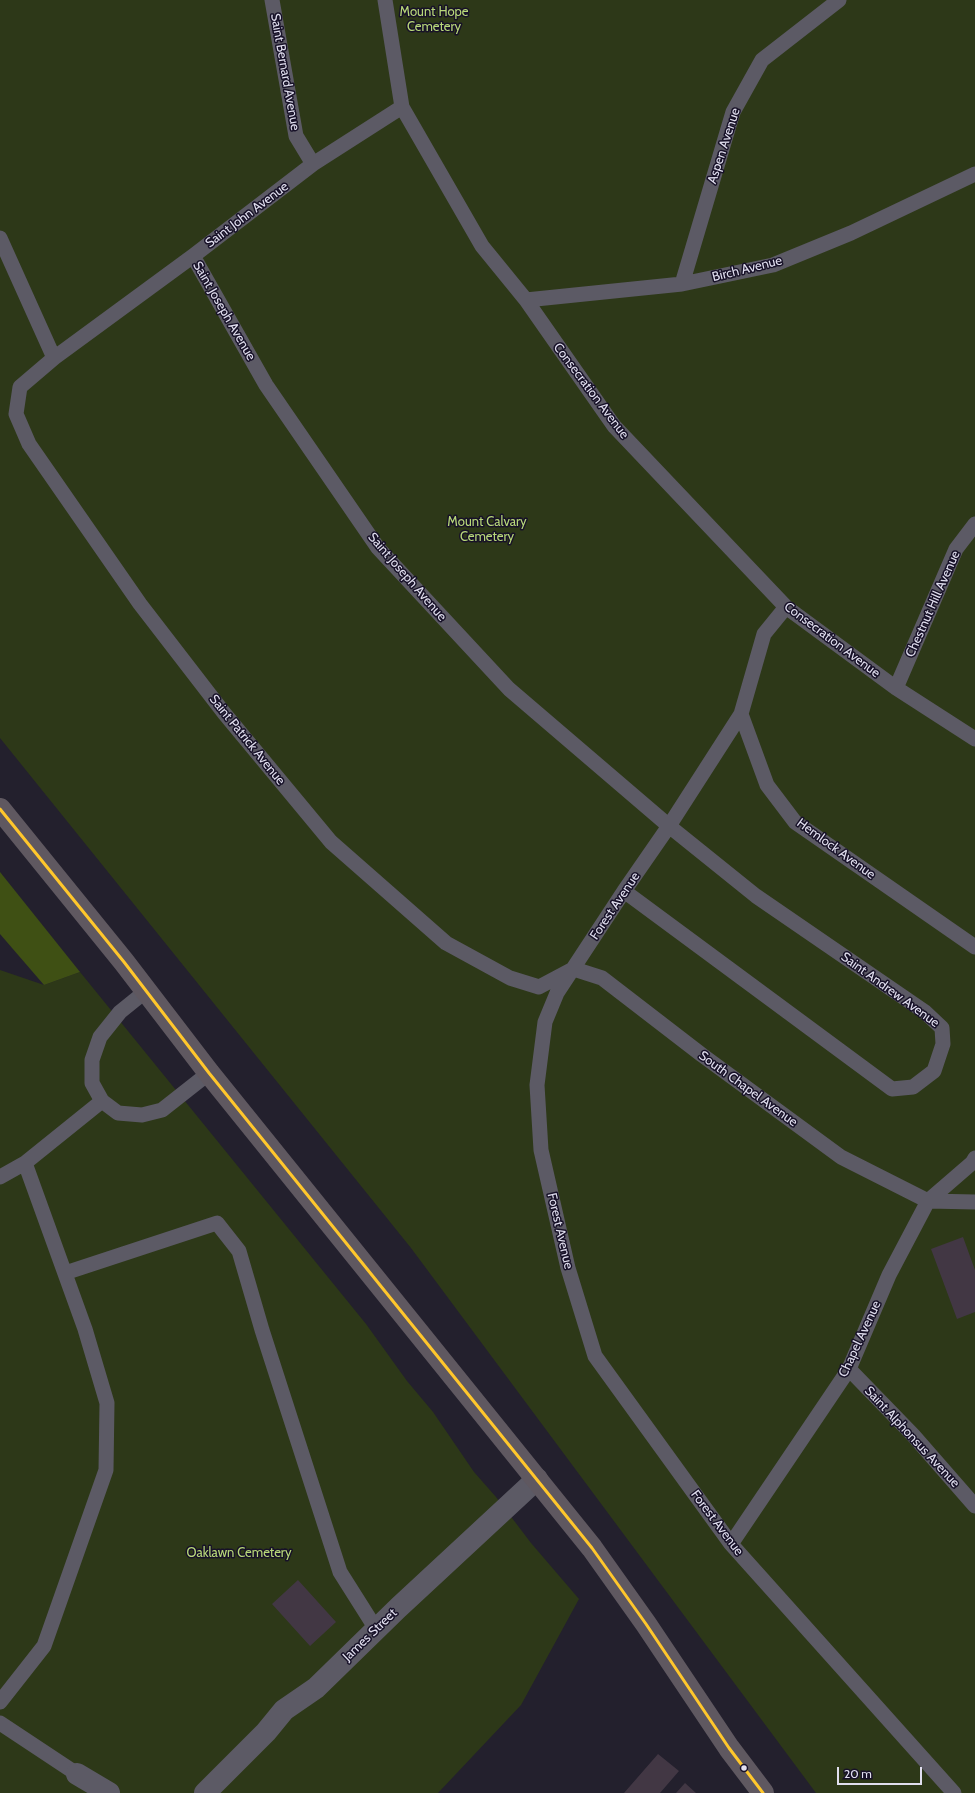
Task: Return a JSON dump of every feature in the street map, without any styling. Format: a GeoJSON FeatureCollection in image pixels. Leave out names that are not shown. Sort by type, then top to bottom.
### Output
{"type":"FeatureCollection","features":[{"type":"Feature","properties":{"kind":"main road"},"geometry":{"type":"LineString","coordinates":[[0,809],[146,991],[209,1073],[537,1479],[606,1567],[730,1748],[763,1793]]}},
{"type":"Feature","properties":{"kind":"street","name":"James Street"},"geometry":{"type":"LineString","coordinates":[[205,1793],[266,1732],[284,1710],[316,1688],[537,1479]]}},
{"type":"Feature","properties":{"kind":"street"},"geometry":{"type":"LineString","coordinates":[[77,1774],[109,1793]]}},
{"type":"Feature","properties":{"kind":"lane","name":"Saint Bernard Avenue"},"geometry":{"type":"LineString","coordinates":[[272,0],[296,136],[313,164]]}},
{"type":"Feature","properties":{"kind":"lane","name":"Consecration Avenue"},"geometry":{"type":"LineString","coordinates":[[385,0],[402,107],[482,246],[526,300],[614,426],[786,607],[896,688],[975,739]]}},
{"type":"Feature","properties":{"kind":"lane","name":"Aspen Avenue"},"geometry":{"type":"LineString","coordinates":[[682,284],[733,112],[762,60],[839,0]]}},
{"type":"Feature","properties":{"kind":"lane","name":"Saint John Avenue"},"geometry":{"type":"LineString","coordinates":[[20,386],[54,358],[193,256],[313,164],[402,107]]}},
{"type":"Feature","properties":{"kind":"lane","name":"Birch Avenue"},"geometry":{"type":"LineString","coordinates":[[526,300],[682,284],[773,265],[851,233],[975,174]]}},
{"type":"Feature","properties":{"kind":"lane"},"geometry":{"type":"LineString","coordinates":[[0,238],[54,358]]}},
{"type":"Feature","properties":{"kind":"lane","name":"Saint Joseph Avenue"},"geometry":{"type":"LineString","coordinates":[[193,256],[266,385],[378,548],[508,689],[669,826]]}},
{"type":"Feature","properties":{"kind":"lane","name":"Saint Patrick Avenue"},"geometry":{"type":"LineString","coordinates":[[20,386],[16,414],[28,444],[140,604],[224,713],[331,842],[446,943],[510,978],[539,987],[574,969]]}},
{"type":"Feature","properties":{"kind":"lane","name":"Chestnut Hill Avenue"},"geometry":{"type":"LineString","coordinates":[[896,688],[956,549],[975,524]]}},
{"type":"Feature","properties":{"kind":"lane","name":"Forest Avenue"},"geometry":{"type":"LineString","coordinates":[[786,607],[764,634],[742,714],[557,993],[545,1022],[537,1086],[541,1150],[568,1268],[596,1356],[731,1544],[954,1793]]}},
{"type":"Feature","properties":{"kind":"lane","name":"Hemlock Avenue"},"geometry":{"type":"LineString","coordinates":[[742,714],[767,785],[795,822],[975,947]]}},
{"type":"Feature","properties":{"kind":"lane","name":"Saint Andrew Avenue"},"geometry":{"type":"LineString","coordinates":[[624,891],[892,1089],[913,1087],[934,1071],[943,1044],[942,1028],[925,1012],[756,896],[669,826]]}},
{"type":"Feature","properties":{"kind":"lane","name":"South Chapel Avenue"},"geometry":{"type":"LineString","coordinates":[[574,969],[602,978],[702,1055],[841,1156],[928,1201]]}},
{"type":"Feature","properties":{"kind":"lane"},"geometry":{"type":"LineString","coordinates":[[146,991],[120,1012],[100,1037],[92,1060],[92,1083],[102,1101],[118,1113],[142,1115],[162,1110],[209,1073]]}},
{"type":"Feature","properties":{"kind":"lane"},"geometry":{"type":"LineString","coordinates":[[0,1177],[25,1163],[102,1101]]}},
{"type":"Feature","properties":{"kind":"lane","name":"Chapel Avenue"},"geometry":{"type":"LineString","coordinates":[[731,1544],[849,1369],[889,1274],[928,1201],[972,1164],[975,1158]]}},
{"type":"Feature","properties":{"kind":"lane"},"geometry":{"type":"LineString","coordinates":[[0,1702],[44,1646],[106,1470],[107,1403],[85,1329],[25,1163]]}},
{"type":"Feature","properties":{"kind":"lane"},"geometry":{"type":"LineString","coordinates":[[928,1201],[975,1202]]}},
{"type":"Feature","properties":{"kind":"lane"},"geometry":{"type":"LineString","coordinates":[[65,1273],[218,1223],[239,1252],[262,1330],[340,1572],[376,1630]]}},
{"type":"Feature","properties":{"kind":"lane","name":"Saint Alphonsus Avenue"},"geometry":{"type":"LineString","coordinates":[[849,1369],[913,1435],[975,1506]]}},
{"type":"Feature","properties":{"kind":"lane"},"geometry":{"type":"LineString","coordinates":[[1,1727],[77,1774]]}},
{"type":"Feature","properties":{"kind":"green space","name":"Mount Calvary Cemetery"},"geometry":{"type":"Polygon","coordinates":[[[0,0],[975,0],[975,1793],[816,1793],[411,1248],[0,738],[0,0]]]}},
{"type":"Feature","properties":{"kind":"green space"},"geometry":{"type":"Polygon","coordinates":[[[0,872],[80,972],[44,985],[0,934],[0,872]]]}},
{"type":"Feature","properties":{"kind":"green space","name":"Oaklawn Cemetery"},"geometry":{"type":"Polygon","coordinates":[[[0,970],[44,985],[80,972],[366,1324],[407,1381],[433,1412],[474,1472],[496,1497],[531,1543],[579,1599],[521,1705],[438,1793],[0,1793],[0,970]]]}},
{"type":"Feature","properties":{"kind":"building"},"geometry":{"type":"Polygon","coordinates":[[[963,1237],[975,1270],[975,1312],[957,1319],[931,1249],[963,1237]]]}},
{"type":"Feature","properties":{"kind":"building"},"geometry":{"type":"Polygon","coordinates":[[[298,1580],[336,1622],[310,1646],[272,1604],[298,1580]]]}},
{"type":"Feature","properties":{"kind":"building"},"geometry":{"type":"Polygon","coordinates":[[[658,1754],[679,1771],[660,1793],[624,1793],[658,1754]]]}},
{"type":"Feature","properties":{"kind":"building"},"geometry":{"type":"Polygon","coordinates":[[[685,1783],[696,1793],[676,1793],[685,1783]]]}},
{"type":"Feature","properties":{"kind":"transit line"},"geometry":{"type":"LineString","coordinates":[[0,809],[124,962],[209,1073],[592,1548],[646,1624],[729,1748],[763,1793]]}},
{"type":"Feature","properties":{"kind":"park label","name":"Mount Hope Cemetery"},"geometry":{"type":"Point","coordinates":[434,20]}}]}
